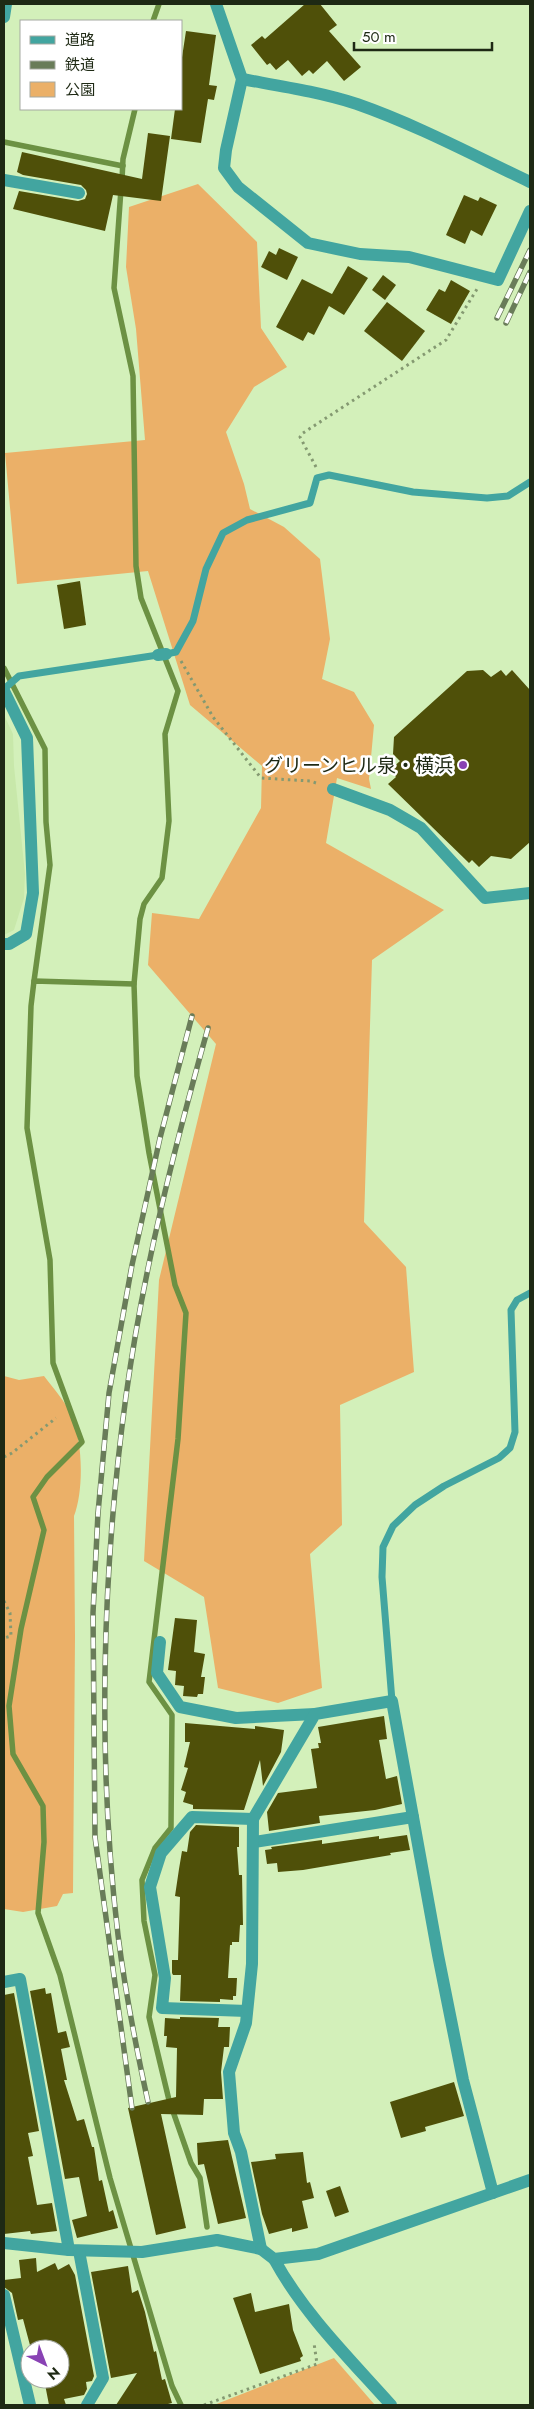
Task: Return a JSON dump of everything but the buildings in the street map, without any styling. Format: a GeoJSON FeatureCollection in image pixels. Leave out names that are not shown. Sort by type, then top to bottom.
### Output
{"type":"FeatureCollection","features":[{"type":"Feature","properties":{"kind":"street"},"geometry":{"type":"LineString","coordinates":[[4,17],[6,4]]}},
{"type":"Feature","properties":{"kind":"street"},"geometry":{"type":"LineString","coordinates":[[216,4],[242,79],[226,150],[224,168],[238,187],[308,243],[360,254],[409,257],[498,280],[530,211]]}},
{"type":"Feature","properties":{"kind":"street"},"geometry":{"type":"LineString","coordinates":[[242,79],[301,90],[355,104],[410,124],[530,182]]}},
{"type":"Feature","properties":{"kind":"street"},"geometry":{"type":"LineString","coordinates":[[4,180],[79,193]]}},
{"type":"Feature","properties":{"kind":"street"},"geometry":{"type":"LineString","coordinates":[[4,690],[26,738],[33,893],[26,934],[10,944],[4,944]]}},
{"type":"Feature","properties":{"kind":"street"},"geometry":{"type":"LineString","coordinates":[[333,789],[390,810],[421,828],[485,898],[530,893]]}},
{"type":"Feature","properties":{"kind":"street"},"geometry":{"type":"LineString","coordinates":[[160,1642],[157,1673],[180,1708],[236,1718],[315,1714],[392,1701],[412,1817],[463,2080],[493,2193]]}},
{"type":"Feature","properties":{"kind":"street"},"geometry":{"type":"LineString","coordinates":[[261,2249],[241,2152],[234,2133],[229,2072],[246,2023],[252,1964],[251,1884],[254,1842],[253,1819],[315,1714]]}},
{"type":"Feature","properties":{"kind":"street"},"geometry":{"type":"LineString","coordinates":[[247,2011],[162,2008],[165,1978],[150,1887],[161,1853],[192,1817],[253,1819]]}},
{"type":"Feature","properties":{"kind":"street"},"geometry":{"type":"LineString","coordinates":[[254,1842],[412,1817]]}},
{"type":"Feature","properties":{"kind":"street"},"geometry":{"type":"LineString","coordinates":[[4,1982],[20,1980],[74,2250],[103,2378],[87,2405]]}},
{"type":"Feature","properties":{"kind":"street"},"geometry":{"type":"LineString","coordinates":[[274,2259],[318,2254],[530,2180]]}},
{"type":"Feature","properties":{"kind":"street"},"geometry":{"type":"LineString","coordinates":[[4,2243],[74,2250],[142,2252],[217,2240],[261,2249],[274,2259],[285,2278],[314,2317],[391,2405]]}},
{"type":"Feature","properties":{"kind":"street"},"geometry":{"type":"LineString","coordinates":[[4,2295],[30,2405]]}},
{"type":"Feature","properties":{"kind":"lane"},"geometry":{"type":"LineString","coordinates":[[4,690],[19,676],[167,653],[193,621],[206,569],[223,533],[247,520],[310,502],[316,478],[320,476],[328,475],[413,492],[487,498],[508,496],[530,482]]}},
{"type":"Feature","properties":{"kind":"lane"},"geometry":{"type":"LineString","coordinates":[[392,1701],[382,1577],[383,1546],[393,1526],[415,1504],[444,1486],[499,1458],[512,1444],[515,1432],[511,1310],[517,1300],[530,1292]]}},
{"type":"Feature","properties":{"kind":"path"},"geometry":{"type":"LineString","coordinates":[[320,476],[300,437],[303,433],[446,340],[484,276]]}},
{"type":"Feature","properties":{"kind":"path"},"geometry":{"type":"LineString","coordinates":[[167,653],[213,717],[261,778],[310,781]]}},
{"type":"Feature","properties":{"kind":"path"},"geometry":{"type":"LineString","coordinates":[[4,1457],[12,1453],[56,1418]]}},
{"type":"Feature","properties":{"kind":"path"},"geometry":{"type":"LineString","coordinates":[[4,1601],[10,1613],[10,1636],[4,1638]]}},
{"type":"Feature","properties":{"kind":"path"},"geometry":{"type":"LineString","coordinates":[[204,2405],[317,2364],[314,2340]]}},
{"type":"Feature","properties":{"kind":"shaded area"},"geometry":{"type":"Polygon","coordinates":[[[4,715],[13,734],[14,766],[25,874],[24,898],[14,930],[4,935],[4,715]]]}},
{"type":"Feature","properties":{"kind":"green space"},"geometry":{"type":"Polygon","coordinates":[[[198,184],[257,242],[261,328],[287,367],[254,387],[226,432],[244,484],[250,509],[284,527],[320,559],[330,639],[322,679],[354,692],[374,725],[369,779],[371,789],[337,778],[326,843],[444,910],[372,960],[364,1222],[406,1267],[414,1372],[340,1405],[342,1525],[310,1554],[322,1688],[278,1703],[218,1688],[204,1597],[144,1561],[159,1280],[216,1044],[148,965],[152,913],[199,919],[261,808],[262,766],[190,705],[148,571],[17,584],[5,453],[145,440],[136,329],[126,267],[129,207],[198,184]]]}},
{"type":"Feature","properties":{"kind":"green space"},"geometry":{"type":"Polygon","coordinates":[[[4,1376],[19,1380],[44,1376],[71,1414],[78,1437],[81,1465],[81,1479],[74,1516],[73,1893],[63,1894],[57,1906],[23,1912],[4,1909],[4,1376]]]}},
{"type":"Feature","properties":{"kind":"green space"},"geometry":{"type":"Polygon","coordinates":[[[334,2358],[375,2405],[214,2405],[334,2358]]]}},
{"type":"Feature","properties":{"kind":"waterway"},"geometry":{"type":"LineString","coordinates":[[153,20],[159,4]]}},
{"type":"Feature","properties":{"kind":"waterway"},"geometry":{"type":"LineString","coordinates":[[122,180],[123,159],[135,110]]}},
{"type":"Feature","properties":{"kind":"waterway"},"geometry":{"type":"LineString","coordinates":[[4,142],[123,166]]}},
{"type":"Feature","properties":{"kind":"waterway"},"geometry":{"type":"LineString","coordinates":[[121,189],[114,288],[133,376],[136,566],[141,598],[178,691],[165,734],[169,821],[162,878],[144,904],[140,919],[134,984],[34,981],[31,1006],[27,1128],[50,1260],[53,1363],[82,1442],[47,1477],[33,1497],[44,1530],[21,1629],[9,1706],[13,1754],[43,1806],[44,1842],[38,1913],[60,1975],[110,2178],[172,2386],[181,2405]]}},
{"type":"Feature","properties":{"kind":"waterway"},"geometry":{"type":"LineString","coordinates":[[4,668],[45,749],[46,822],[50,865],[34,981]]}},
{"type":"Feature","properties":{"kind":"waterway"},"geometry":{"type":"LineString","coordinates":[[134,984],[137,1076],[149,1153],[175,1285],[186,1313],[178,1439],[149,1682],[172,1715],[171,1828],[155,1848],[142,1880],[144,1921],[155,1975],[149,2017],[169,2100],[191,2163],[200,2178],[207,2227]]}},
{"type":"Feature","properties":{"kind":"railway"},"geometry":{"type":"LineString","coordinates":[[497,318],[530,250]]}},
{"type":"Feature","properties":{"kind":"railway"},"geometry":{"type":"LineString","coordinates":[[506,323],[530,272]]}},
{"type":"Feature","properties":{"kind":"railway"},"geometry":{"type":"LineString","coordinates":[[132,2108],[95,1837],[93,1613],[98,1513],[109,1393],[132,1265],[160,1138],[192,1016]]}},
{"type":"Feature","properties":{"kind":"railway"},"geometry":{"type":"LineString","coordinates":[[148,2102],[124,1977],[111,1869],[105,1734],[107,1597],[118,1462],[126,1396],[141,1303],[183,1119],[208,1028]]}},
{"type":"Feature","properties":{"kind":"place","name":"グリーンヒル泉・横浜"},"geometry":{"type":"Point","coordinates":[463,765]}}]}
